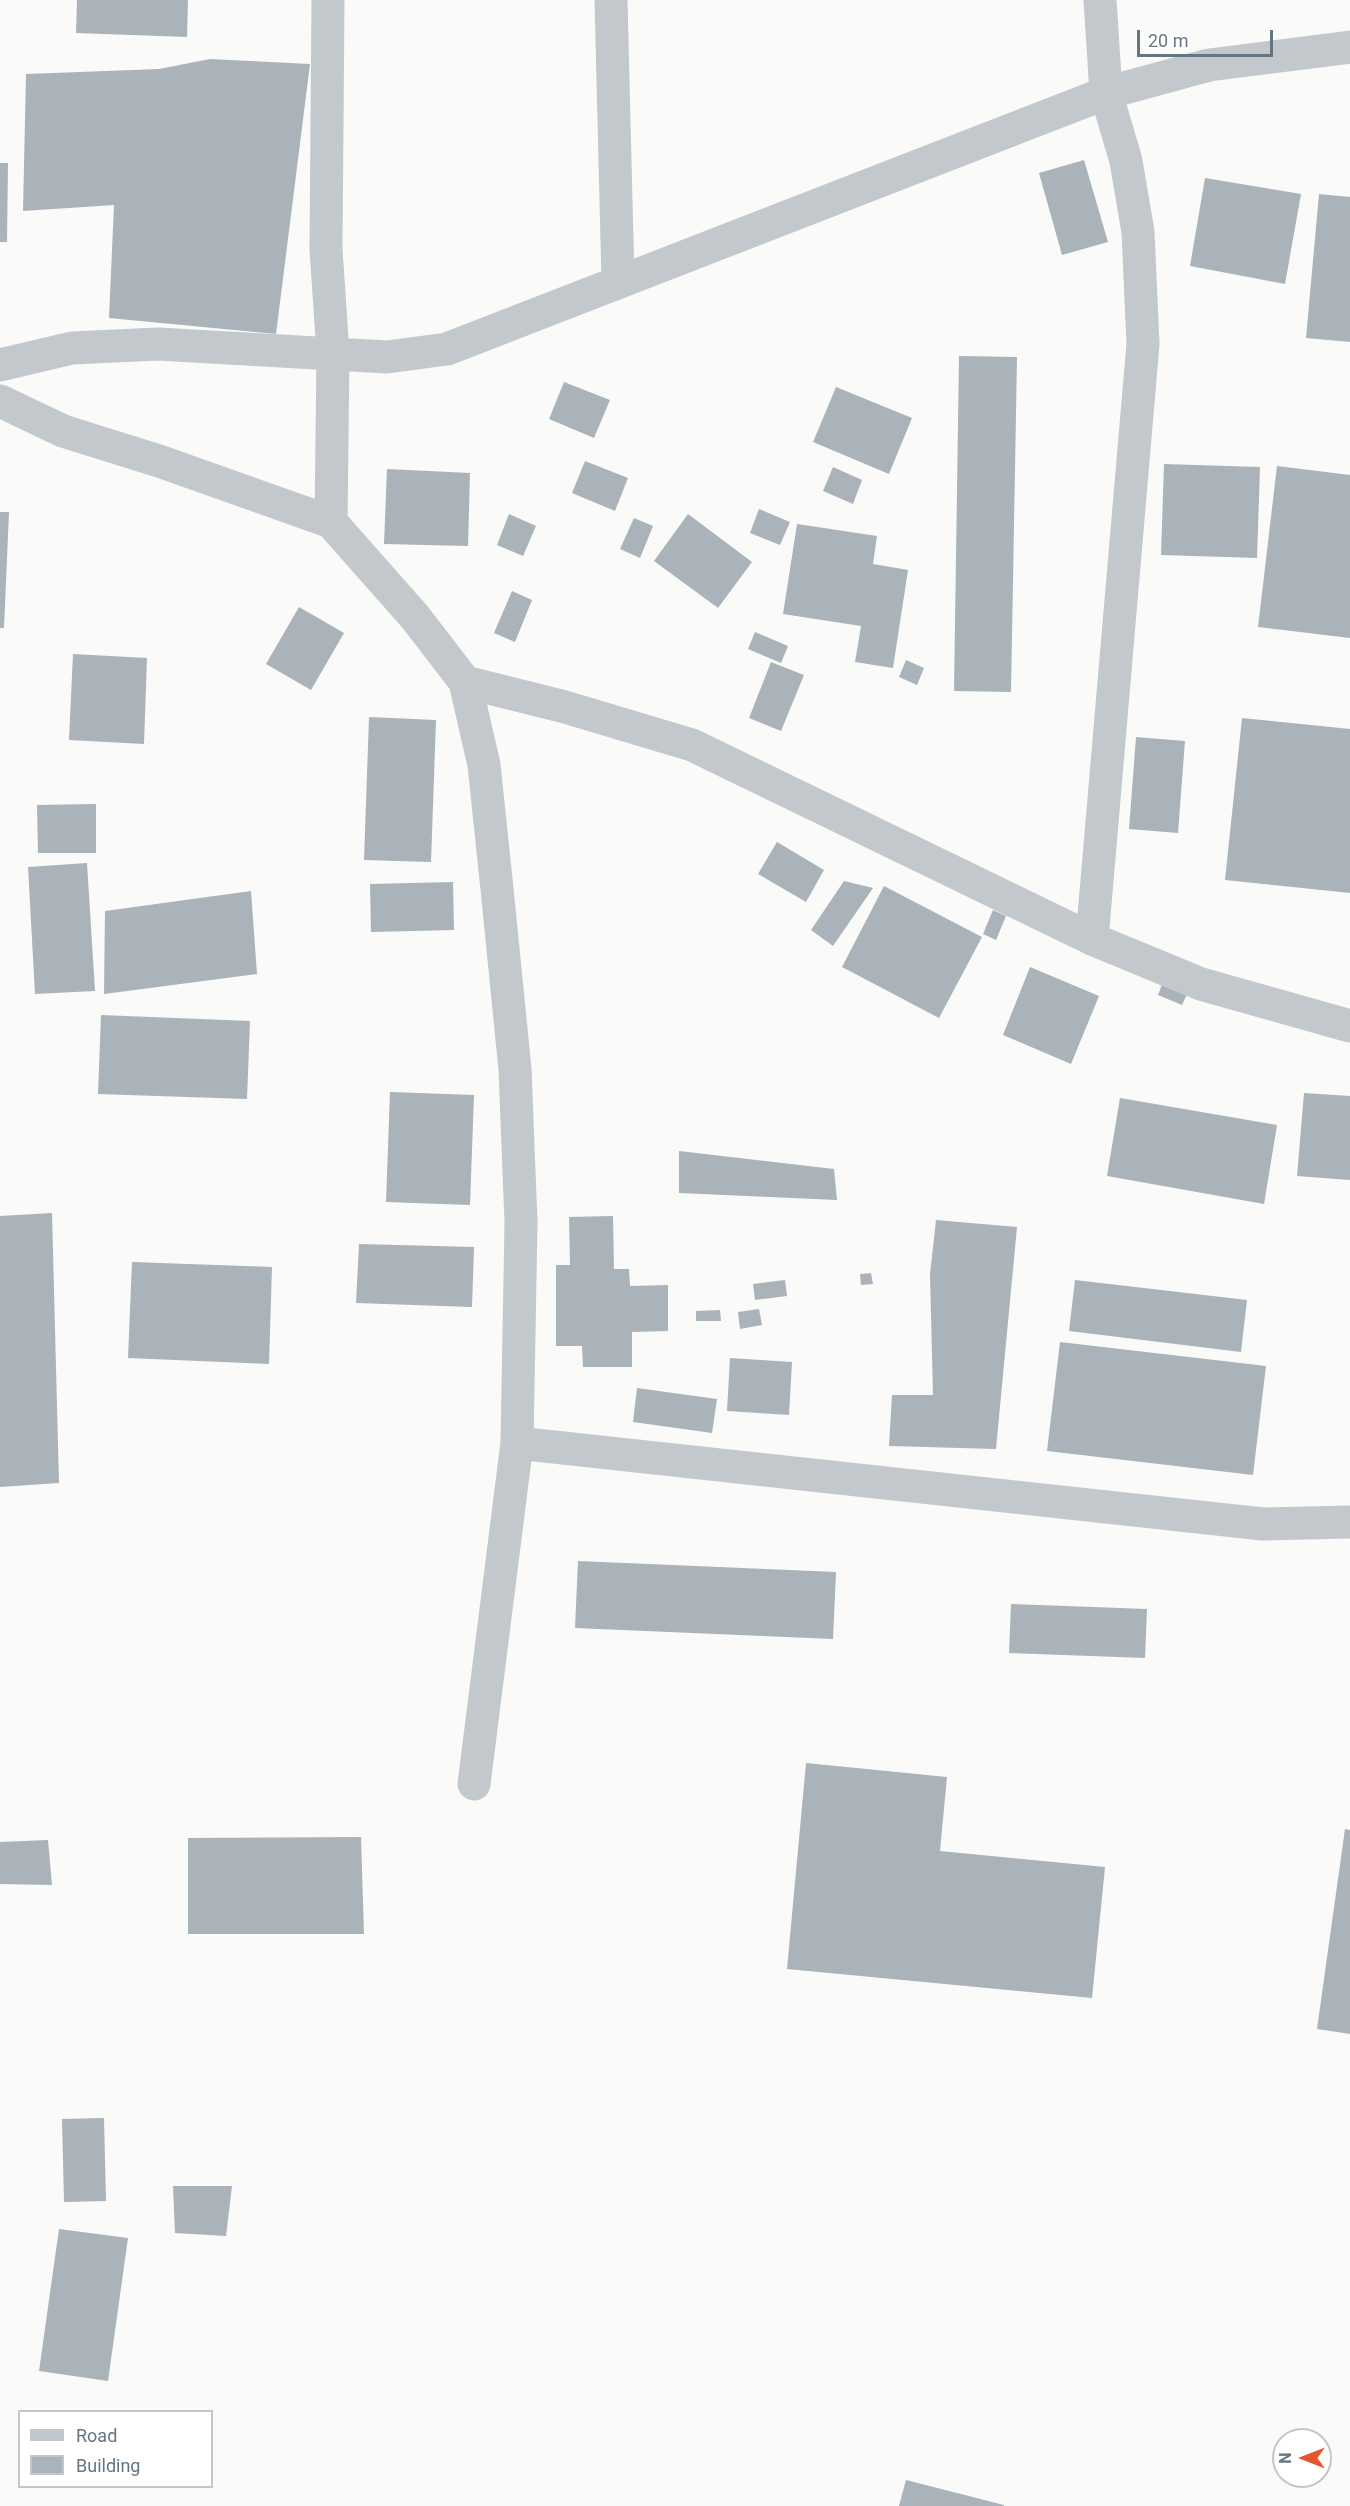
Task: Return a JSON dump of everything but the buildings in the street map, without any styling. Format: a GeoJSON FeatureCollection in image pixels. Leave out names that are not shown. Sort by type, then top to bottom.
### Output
{"type":"FeatureCollection","features":[{"type":"Feature","properties":{"kind":"lane"},"geometry":{"type":"LineString","coordinates":[[328,0],[326,249],[333,354],[332,522]]}},
{"type":"Feature","properties":{"kind":"lane"},"geometry":{"type":"LineString","coordinates":[[611,0],[618,281]]}},
{"type":"Feature","properties":{"kind":"lane"},"geometry":{"type":"LineString","coordinates":[[1092,939],[1143,344],[1138,232],[1126,161],[1106,93],[1100,0]]}},
{"type":"Feature","properties":{"kind":"lane"},"geometry":{"type":"LineString","coordinates":[[0,364],[72,348],[158,344],[387,357],[447,349],[618,281],[936,161],[1106,93],[1209,65],[1350,47]]}},
{"type":"Feature","properties":{"kind":"lane"},"geometry":{"type":"LineString","coordinates":[[0,401],[63,431],[159,461],[332,522],[415,617],[465,682],[484,765],[515,1069],[521,1222],[517,1443],[474,1784]]}},
{"type":"Feature","properties":{"kind":"lane"},"geometry":{"type":"LineString","coordinates":[[465,682],[565,707],[692,746],[1092,939],[1201,984],[1350,1026]]}},
{"type":"Feature","properties":{"kind":"lane"},"geometry":{"type":"LineString","coordinates":[[517,1443],[1263,1524],[1350,1522]]}}]}
